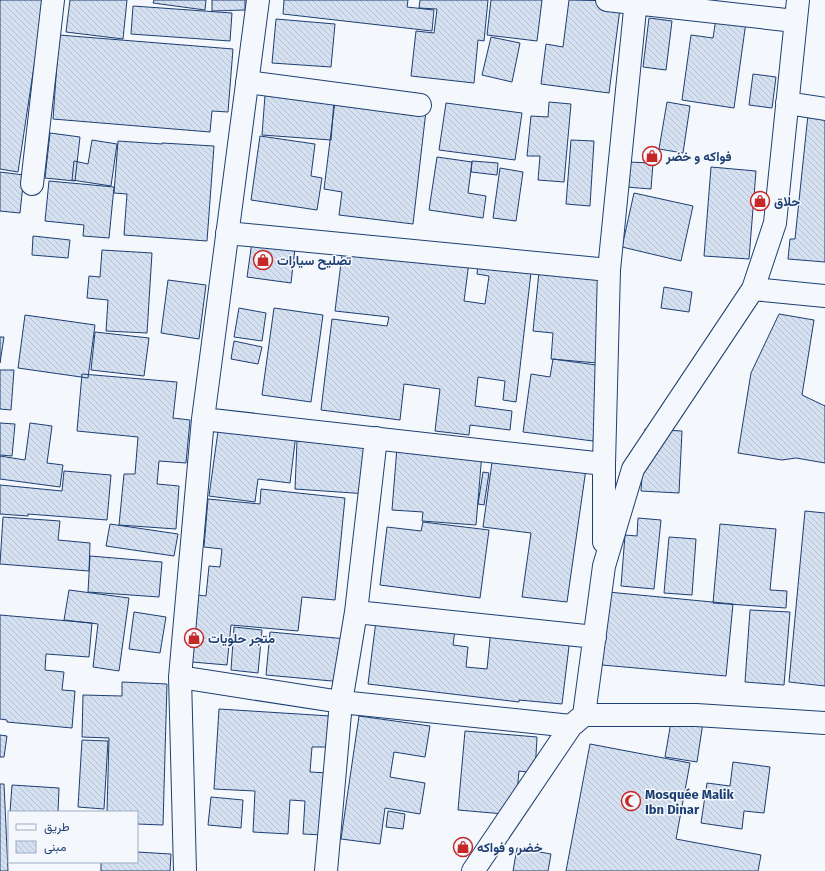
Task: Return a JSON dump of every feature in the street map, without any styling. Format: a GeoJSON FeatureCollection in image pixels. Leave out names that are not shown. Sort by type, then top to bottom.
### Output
{"type":"FeatureCollection","features":[{"type":"Feature","properties":{"kind":"street"},"geometry":{"type":"LineString","coordinates":[[32,184],[54,0]]}},
{"type":"Feature","properties":{"kind":"street"},"geometry":{"type":"LineString","coordinates":[[185,871],[180,677],[203,419],[258,0]]}},
{"type":"Feature","properties":{"kind":"street"},"geometry":{"type":"LineString","coordinates":[[604,566],[633,469],[753,289],[775,223],[796,10],[607,0]]}},
{"type":"Feature","properties":{"kind":"street"},"geometry":{"type":"LineString","coordinates":[[473,871],[578,721],[594,637],[604,566],[604,464],[609,270],[635,2]]}},
{"type":"Feature","properties":{"kind":"street"},"geometry":{"type":"LineString","coordinates":[[247,82],[420,105]]}},
{"type":"Feature","properties":{"kind":"street"},"geometry":{"type":"LineString","coordinates":[[787,103],[825,109]]}},
{"type":"Feature","properties":{"kind":"street"},"geometry":{"type":"LineString","coordinates":[[227,234],[609,270]]}},
{"type":"Feature","properties":{"kind":"street"},"geometry":{"type":"LineString","coordinates":[[753,289],[825,296]]}},
{"type":"Feature","properties":{"kind":"street"},"geometry":{"type":"LineString","coordinates":[[203,419],[604,464]]}},
{"type":"Feature","properties":{"kind":"street"},"geometry":{"type":"LineString","coordinates":[[326,871],[341,702],[356,612],[376,438]]}},
{"type":"Feature","properties":{"kind":"street"},"geometry":{"type":"LineString","coordinates":[[356,612],[594,637]]}},
{"type":"Feature","properties":{"kind":"street"},"geometry":{"type":"LineString","coordinates":[[180,677],[341,702],[578,721],[696,715],[825,723]]}},
{"type":"Feature","properties":{"kind":"building"},"geometry":{"type":"Polygon","coordinates":[[[0,0],[47,0],[39,33],[18,172],[0,169],[0,0]]]}},
{"type":"Feature","properties":{"kind":"building"},"geometry":{"type":"Polygon","coordinates":[[[70,0],[127,0],[123,39],[66,32],[70,0]]]}},
{"type":"Feature","properties":{"kind":"building"},"geometry":{"type":"Polygon","coordinates":[[[154,0],[206,0],[205,10],[153,3],[154,0]]]}},
{"type":"Feature","properties":{"kind":"building"},"geometry":{"type":"Polygon","coordinates":[[[212,0],[245,0],[245,10],[212,11],[212,0]]]}},
{"type":"Feature","properties":{"kind":"building"},"geometry":{"type":"Polygon","coordinates":[[[284,0],[408,0],[407,7],[434,10],[432,31],[283,14],[284,0]]]}},
{"type":"Feature","properties":{"kind":"building"},"geometry":{"type":"Polygon","coordinates":[[[420,0],[488,0],[484,41],[478,40],[474,83],[411,76],[416,31],[434,33],[437,9],[419,8],[420,0]]]}},
{"type":"Feature","properties":{"kind":"building"},"geometry":{"type":"Polygon","coordinates":[[[491,0],[542,0],[537,41],[487,35],[491,0]]]}},
{"type":"Feature","properties":{"kind":"building"},"geometry":{"type":"Polygon","coordinates":[[[569,0],[621,1],[609,93],[541,84],[546,44],[563,47],[569,0]]]}},
{"type":"Feature","properties":{"kind":"building"},"geometry":{"type":"Polygon","coordinates":[[[133,6],[232,13],[230,41],[131,34],[133,6]]]}},
{"type":"Feature","properties":{"kind":"building"},"geometry":{"type":"Polygon","coordinates":[[[649,18],[672,21],[666,70],[643,67],[649,18]]]}},
{"type":"Feature","properties":{"kind":"building"},"geometry":{"type":"Polygon","coordinates":[[[716,18],[746,22],[734,108],[682,100],[691,35],[713,38],[716,18]]]}},
{"type":"Feature","properties":{"kind":"building"},"geometry":{"type":"Polygon","coordinates":[[[276,19],[335,24],[331,67],[272,63],[276,19]]]}},
{"type":"Feature","properties":{"kind":"building"},"geometry":{"type":"Polygon","coordinates":[[[59,35],[233,49],[228,112],[212,111],[210,132],[53,119],[59,35]]]}},
{"type":"Feature","properties":{"kind":"building"},"geometry":{"type":"Polygon","coordinates":[[[491,37],[520,43],[512,82],[482,75],[491,37]]]}},
{"type":"Feature","properties":{"kind":"building"},"geometry":{"type":"Polygon","coordinates":[[[753,74],[776,77],[772,108],[749,105],[753,74]]]}},
{"type":"Feature","properties":{"kind":"building"},"geometry":{"type":"Polygon","coordinates":[[[266,82],[335,87],[331,140],[262,135],[266,82]]]}},
{"type":"Feature","properties":{"kind":"building"},"geometry":{"type":"Polygon","coordinates":[[[337,85],[427,102],[413,224],[339,215],[342,192],[324,189],[337,85]]]}},
{"type":"Feature","properties":{"kind":"building"},"geometry":{"type":"Polygon","coordinates":[[[549,102],[571,104],[564,182],[538,180],[540,156],[527,156],[531,116],[548,117],[549,102]]]}},
{"type":"Feature","properties":{"kind":"building"},"geometry":{"type":"Polygon","coordinates":[[[667,102],[690,106],[683,153],[659,149],[667,102]]]}},
{"type":"Feature","properties":{"kind":"building"},"geometry":{"type":"Polygon","coordinates":[[[446,103],[522,113],[515,160],[439,150],[446,103]]]}},
{"type":"Feature","properties":{"kind":"building"},"geometry":{"type":"Polygon","coordinates":[[[809,105],[825,106],[825,262],[788,259],[790,239],[795,239],[809,105]]]}},
{"type":"Feature","properties":{"kind":"building"},"geometry":{"type":"Polygon","coordinates":[[[50,133],[80,137],[75,181],[45,178],[50,133]]]}},
{"type":"Feature","properties":{"kind":"building"},"geometry":{"type":"Polygon","coordinates":[[[260,136],[315,144],[311,176],[322,178],[317,210],[251,200],[260,136]]]}},
{"type":"Feature","properties":{"kind":"building"},"geometry":{"type":"Polygon","coordinates":[[[92,140],[117,144],[111,186],[72,180],[74,161],[88,164],[92,140]]]}},
{"type":"Feature","properties":{"kind":"building"},"geometry":{"type":"Polygon","coordinates":[[[571,140],[594,141],[590,206],[566,204],[571,140]]]}},
{"type":"Feature","properties":{"kind":"building"},"geometry":{"type":"Polygon","coordinates":[[[118,141],[214,146],[207,241],[124,235],[127,194],[114,193],[118,141]]]}},
{"type":"Feature","properties":{"kind":"building"},"geometry":{"type":"Polygon","coordinates":[[[437,157],[472,162],[468,193],[486,196],[483,218],[429,210],[437,157]]]}},
{"type":"Feature","properties":{"kind":"building"},"geometry":{"type":"Polygon","coordinates":[[[472,161],[498,163],[497,175],[471,172],[472,161]]]}},
{"type":"Feature","properties":{"kind":"building"},"geometry":{"type":"Polygon","coordinates":[[[627,162],[653,163],[651,189],[626,187],[627,162]]]}},
{"type":"Feature","properties":{"kind":"building"},"geometry":{"type":"Polygon","coordinates":[[[711,167],[756,171],[749,259],[704,256],[711,167]]]}},
{"type":"Feature","properties":{"kind":"building"},"geometry":{"type":"Polygon","coordinates":[[[500,168],[523,172],[516,221],[493,218],[500,168]]]}},
{"type":"Feature","properties":{"kind":"building"},"geometry":{"type":"Polygon","coordinates":[[[0,172],[24,175],[20,213],[0,211],[0,172]]]}},
{"type":"Feature","properties":{"kind":"building"},"geometry":{"type":"Polygon","coordinates":[[[49,181],[114,187],[109,238],[83,236],[84,225],[45,221],[49,181]]]}},
{"type":"Feature","properties":{"kind":"building"},"geometry":{"type":"Polygon","coordinates":[[[634,193],[693,206],[681,261],[622,247],[634,193]]]}},
{"type":"Feature","properties":{"kind":"building"},"geometry":{"type":"Polygon","coordinates":[[[33,236],[70,240],[68,258],[32,255],[33,236]]]}},
{"type":"Feature","properties":{"kind":"building"},"geometry":{"type":"Polygon","coordinates":[[[252,242],[295,248],[291,283],[247,277],[252,242]]]}},
{"type":"Feature","properties":{"kind":"building"},"geometry":{"type":"Polygon","coordinates":[[[343,247],[469,262],[464,301],[485,304],[489,276],[477,274],[479,257],[532,264],[516,402],[503,400],[505,381],[478,377],[475,406],[512,411],[510,430],[470,425],[469,435],[435,431],[440,389],[404,384],[400,420],[321,410],[332,319],[387,326],[389,317],[335,311],[343,247]]]}},
{"type":"Feature","properties":{"kind":"building"},"geometry":{"type":"Polygon","coordinates":[[[102,250],[152,253],[147,333],[106,331],[108,300],[87,298],[89,276],[100,277],[102,250]]]}},
{"type":"Feature","properties":{"kind":"building"},"geometry":{"type":"Polygon","coordinates":[[[539,272],[617,279],[609,364],[551,359],[553,333],[533,331],[539,272]]]}},
{"type":"Feature","properties":{"kind":"building"},"geometry":{"type":"Polygon","coordinates":[[[168,280],[206,285],[199,339],[161,333],[168,280]]]}},
{"type":"Feature","properties":{"kind":"building"},"geometry":{"type":"Polygon","coordinates":[[[664,287],[692,292],[689,312],[661,308],[664,287]]]}},
{"type":"Feature","properties":{"kind":"building"},"geometry":{"type":"Polygon","coordinates":[[[239,308],[266,313],[262,341],[234,337],[239,308]]]}},
{"type":"Feature","properties":{"kind":"building"},"geometry":{"type":"Polygon","coordinates":[[[274,308],[323,315],[311,402],[262,395],[274,308]]]}},
{"type":"Feature","properties":{"kind":"building"},"geometry":{"type":"Polygon","coordinates":[[[779,314],[814,320],[802,395],[825,406],[825,463],[796,458],[782,460],[738,453],[751,373],[779,314]]]}},
{"type":"Feature","properties":{"kind":"building"},"geometry":{"type":"Polygon","coordinates":[[[25,315],[95,325],[88,378],[18,368],[25,315]]]}},
{"type":"Feature","properties":{"kind":"building"},"geometry":{"type":"Polygon","coordinates":[[[95,332],[149,338],[144,376],[91,370],[95,332]]]}},
{"type":"Feature","properties":{"kind":"building"},"geometry":{"type":"Polygon","coordinates":[[[0,337],[4,337],[0,363],[0,337]]]}},
{"type":"Feature","properties":{"kind":"building"},"geometry":{"type":"Polygon","coordinates":[[[234,341],[262,347],[258,364],[231,359],[234,341]]]}},
{"type":"Feature","properties":{"kind":"building"},"geometry":{"type":"Polygon","coordinates":[[[553,359],[603,366],[593,441],[523,432],[531,374],[550,377],[553,359]]]}},
{"type":"Feature","properties":{"kind":"building"},"geometry":{"type":"Polygon","coordinates":[[[0,370],[14,370],[11,410],[0,409],[0,370]]]}},
{"type":"Feature","properties":{"kind":"building"},"geometry":{"type":"Polygon","coordinates":[[[82,374],[177,382],[173,418],[190,420],[186,463],[159,461],[157,484],[179,486],[176,529],[119,525],[124,474],[135,474],[138,437],[77,431],[82,374]]]}},
{"type":"Feature","properties":{"kind":"building"},"geometry":{"type":"Polygon","coordinates":[[[0,423],[15,424],[12,456],[0,455],[0,423]]]}},
{"type":"Feature","properties":{"kind":"building"},"geometry":{"type":"Polygon","coordinates":[[[30,423],[52,426],[47,463],[63,465],[60,487],[0,479],[0,456],[25,460],[30,423]]]}},
{"type":"Feature","properties":{"kind":"building"},"geometry":{"type":"Polygon","coordinates":[[[219,424],[296,434],[290,483],[258,479],[255,502],[209,496],[219,424]]]}},
{"type":"Feature","properties":{"kind":"building"},"geometry":{"type":"Polygon","coordinates":[[[645,429],[682,431],[679,493],[641,491],[645,429]]]}},
{"type":"Feature","properties":{"kind":"building"},"geometry":{"type":"Polygon","coordinates":[[[297,441],[371,445],[368,494],[295,489],[297,441]]]}},
{"type":"Feature","properties":{"kind":"building"},"geometry":{"type":"Polygon","coordinates":[[[397,447],[482,453],[476,525],[422,521],[423,512],[392,510],[397,447]]]}},
{"type":"Feature","properties":{"kind":"building"},"geometry":{"type":"Polygon","coordinates":[[[493,455],[586,469],[567,602],[522,597],[531,533],[483,527],[493,455]]]}},
{"type":"Feature","properties":{"kind":"building"},"geometry":{"type":"Polygon","coordinates":[[[64,471],[111,475],[107,520],[28,514],[28,516],[0,514],[0,485],[62,491],[64,471]]]}},
{"type":"Feature","properties":{"kind":"building"},"geometry":{"type":"Polygon","coordinates":[[[483,472],[489,473],[484,505],[478,504],[483,472]]]}},
{"type":"Feature","properties":{"kind":"building"},"geometry":{"type":"Polygon","coordinates":[[[261,489],[345,498],[335,600],[302,597],[298,631],[231,625],[227,665],[192,662],[198,595],[206,596],[209,566],[220,567],[222,549],[204,547],[208,499],[260,504],[261,489]]]}},
{"type":"Feature","properties":{"kind":"building"},"geometry":{"type":"Polygon","coordinates":[[[805,511],[825,513],[825,686],[789,682],[805,511]]]}},
{"type":"Feature","properties":{"kind":"building"},"geometry":{"type":"Polygon","coordinates":[[[3,517],[60,521],[58,540],[90,543],[89,571],[0,564],[3,517]]]}},
{"type":"Feature","properties":{"kind":"building"},"geometry":{"type":"Polygon","coordinates":[[[638,518],[661,520],[654,589],[621,586],[625,535],[637,536],[638,518]]]}},
{"type":"Feature","properties":{"kind":"building"},"geometry":{"type":"Polygon","coordinates":[[[423,522],[489,530],[480,598],[380,585],[387,527],[421,531],[423,522]]]}},
{"type":"Feature","properties":{"kind":"building"},"geometry":{"type":"Polygon","coordinates":[[[110,524],[178,534],[174,556],[106,546],[110,524]]]}},
{"type":"Feature","properties":{"kind":"building"},"geometry":{"type":"Polygon","coordinates":[[[720,524],[776,529],[770,590],[787,591],[786,608],[713,603],[720,524]]]}},
{"type":"Feature","properties":{"kind":"building"},"geometry":{"type":"Polygon","coordinates":[[[669,537],[696,539],[692,595],[664,593],[669,537]]]}},
{"type":"Feature","properties":{"kind":"building"},"geometry":{"type":"Polygon","coordinates":[[[90,556],[162,562],[159,597],[88,592],[90,556]]]}},
{"type":"Feature","properties":{"kind":"building"},"geometry":{"type":"Polygon","coordinates":[[[69,590],[129,598],[119,671],[93,667],[98,624],[64,620],[69,590]]]}},
{"type":"Feature","properties":{"kind":"building"},"geometry":{"type":"Polygon","coordinates":[[[608,592],[733,604],[726,676],[602,665],[608,592]]]}},
{"type":"Feature","properties":{"kind":"building"},"geometry":{"type":"Polygon","coordinates":[[[750,610],[790,612],[784,685],[745,682],[750,610]]]}},
{"type":"Feature","properties":{"kind":"building"},"geometry":{"type":"Polygon","coordinates":[[[134,612],[166,617],[160,653],[129,649],[134,612]]]}},
{"type":"Feature","properties":{"kind":"building"},"geometry":{"type":"Polygon","coordinates":[[[377,613],[456,622],[453,645],[468,647],[466,667],[487,669],[491,629],[570,638],[562,704],[519,700],[519,702],[368,684],[377,613]]]}},
{"type":"Feature","properties":{"kind":"building"},"geometry":{"type":"Polygon","coordinates":[[[0,615],[92,623],[89,657],[46,654],[45,670],[64,672],[62,690],[75,691],[72,728],[7,722],[7,720],[0,719],[0,615]]]}},
{"type":"Feature","properties":{"kind":"building"},"geometry":{"type":"Polygon","coordinates":[[[234,627],[262,630],[258,673],[231,670],[234,627]]]}},
{"type":"Feature","properties":{"kind":"building"},"geometry":{"type":"Polygon","coordinates":[[[270,632],[347,639],[343,682],[266,675],[270,632]]]}},
{"type":"Feature","properties":{"kind":"building"},"geometry":{"type":"Polygon","coordinates":[[[122,682],[167,684],[163,825],[138,824],[138,811],[107,811],[109,738],[82,737],[83,695],[122,696],[122,682]]]}},
{"type":"Feature","properties":{"kind":"building"},"geometry":{"type":"Polygon","coordinates":[[[219,709],[330,716],[328,747],[312,747],[310,772],[328,773],[324,835],[303,834],[305,801],[290,800],[288,834],[253,832],[255,791],[214,789],[219,709]]]}},
{"type":"Feature","properties":{"kind":"building"},"geometry":{"type":"Polygon","coordinates":[[[673,710],[704,716],[697,762],[665,757],[673,710]]]}},
{"type":"Feature","properties":{"kind":"building"},"geometry":{"type":"Polygon","coordinates":[[[359,716],[430,726],[425,757],[394,752],[390,777],[425,783],[420,814],[385,808],[380,844],[341,839],[359,716]]]}},
{"type":"Feature","properties":{"kind":"building"},"geometry":{"type":"Polygon","coordinates":[[[465,731],[537,737],[535,773],[519,771],[515,815],[458,810],[465,731]]]}},
{"type":"Feature","properties":{"kind":"building"},"geometry":{"type":"Polygon","coordinates":[[[0,735],[7,736],[4,757],[0,757],[0,735]]]}},
{"type":"Feature","properties":{"kind":"building"},"geometry":{"type":"Polygon","coordinates":[[[82,740],[108,741],[104,809],[78,807],[82,740]]]}},
{"type":"Feature","properties":{"kind":"building","name":"Mosquée Malik Ibn Dinar"},"geometry":{"type":"Polygon","coordinates":[[[590,744],[690,763],[676,839],[761,855],[758,871],[566,871],[590,744]]]}},
{"type":"Feature","properties":{"kind":"building"},"geometry":{"type":"Polygon","coordinates":[[[733,762],[770,767],[764,813],[744,811],[742,829],[701,823],[707,783],[730,786],[733,762]]]}},
{"type":"Feature","properties":{"kind":"building"},"geometry":{"type":"Polygon","coordinates":[[[0,784],[4,784],[8,871],[0,871],[0,784]]]}},
{"type":"Feature","properties":{"kind":"building"},"geometry":{"type":"Polygon","coordinates":[[[12,785],[59,788],[58,811],[10,811],[12,785]]]}},
{"type":"Feature","properties":{"kind":"building"},"geometry":{"type":"Polygon","coordinates":[[[211,797],[243,800],[241,828],[208,825],[211,797]]]}},
{"type":"Feature","properties":{"kind":"building"},"geometry":{"type":"Polygon","coordinates":[[[388,811],[405,814],[403,829],[386,827],[388,811]]]}},
{"type":"Feature","properties":{"kind":"building"},"geometry":{"type":"Polygon","coordinates":[[[517,848],[551,854],[548,871],[513,871],[517,848]]]}},
{"type":"Feature","properties":{"kind":"building"},"geometry":{"type":"Polygon","coordinates":[[[138,852],[171,854],[170,871],[101,871],[101,863],[138,863],[138,852]]]}},
{"type":"Feature","properties":{"kind":"place","name":"فواكه و خضر"},"geometry":{"type":"Point","coordinates":[652,156]}},
{"type":"Feature","properties":{"kind":"place","name":"حلاق"},"geometry":{"type":"Point","coordinates":[760,201]}},
{"type":"Feature","properties":{"kind":"place","name":"تصليح سيارات"},"geometry":{"type":"Point","coordinates":[263,260]}},
{"type":"Feature","properties":{"kind":"place","name":"متجر حلويات"},"geometry":{"type":"Point","coordinates":[194,638]}},
{"type":"Feature","properties":{"kind":"place","name":"Mosquée Malik Ibn Dinar"},"geometry":{"type":"Point","coordinates":[631,801]}},
{"type":"Feature","properties":{"kind":"place","name":"خضر و فواكه"},"geometry":{"type":"Point","coordinates":[463,847]}}]}
